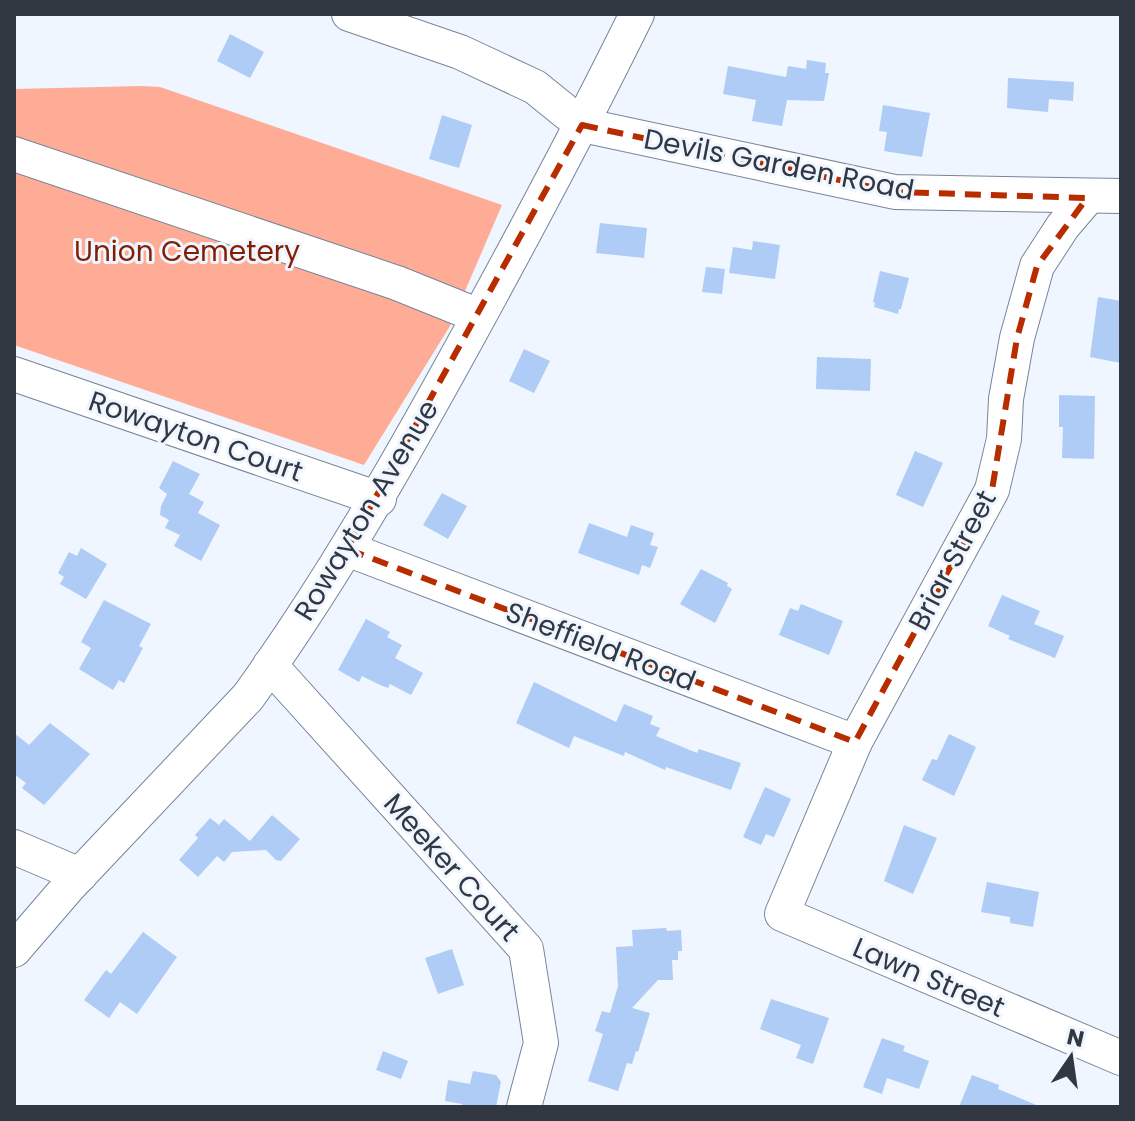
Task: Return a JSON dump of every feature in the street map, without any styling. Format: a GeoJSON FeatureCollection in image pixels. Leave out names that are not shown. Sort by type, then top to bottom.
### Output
{"type":"FeatureCollection","features":[{"type":"Feature","properties":{"kind":"street"},"geometry":{"type":"LineString","coordinates":[[349,14],[460,52],[535,87],[582,125]]}},
{"type":"Feature","properties":{"kind":"street","name":"Rowayton Avenue"},"geometry":{"type":"LineString","coordinates":[[14,950],[230,716],[270,665],[379,499],[582,125],[637,14]]}},
{"type":"Feature","properties":{"kind":"street","name":"Devils Garden Road"},"geometry":{"type":"LineString","coordinates":[[582,125],[895,192],[1087,198],[1121,196]]}},
{"type":"Feature","properties":{"kind":"street"},"geometry":{"type":"LineString","coordinates":[[14,154],[397,283],[479,316]]}},
{"type":"Feature","properties":{"kind":"street","name":"Briar Street"},"geometry":{"type":"LineString","coordinates":[[782,914],[855,742],[992,490],[1004,439],[1006,399],[1017,338],[1037,266],[1063,226],[1087,198]]}},
{"type":"Feature","properties":{"kind":"street","name":"Rowayton Court"},"geometry":{"type":"LineString","coordinates":[[14,374],[379,499]]}},
{"type":"Feature","properties":{"kind":"street","name":"Sheffield Road"},"geometry":{"type":"LineString","coordinates":[[347,549],[855,742]]}},
{"type":"Feature","properties":{"kind":"street","name":"Meeker Court"},"geometry":{"type":"LineString","coordinates":[[270,665],[526,949],[541,1043],[524,1107]]}},
{"type":"Feature","properties":{"kind":"street"},"geometry":{"type":"LineString","coordinates":[[14,847],[80,875]]}},
{"type":"Feature","properties":{"kind":"street","name":"Lawn Street"},"geometry":{"type":"LineString","coordinates":[[782,914],[1121,1058]]}},
{"type":"Feature","properties":{"kind":"highlighted area"},"geometry":{"type":"Polygon","coordinates":[[[582,125],[895,192],[1087,198],[1037,266],[1017,338],[992,490],[855,742],[347,549],[582,125]]]}},
{"type":"Feature","properties":{"kind":"green space","name":"Union Cemetery"},"geometry":{"type":"Polygon","coordinates":[[[160,87],[502,205],[450,326],[364,465],[14,345],[14,89],[160,87]]]}},
{"type":"Feature","properties":{"kind":"building"},"geometry":{"type":"Polygon","coordinates":[[[230,34],[264,52],[250,78],[217,61],[230,34]]]}},
{"type":"Feature","properties":{"kind":"building"},"geometry":{"type":"Polygon","coordinates":[[[807,60],[826,63],[825,73],[829,73],[824,101],[787,100],[782,126],[752,121],[756,100],[723,94],[728,66],[786,77],[788,66],[806,69],[807,60]]]}},
{"type":"Feature","properties":{"kind":"building"},"geometry":{"type":"Polygon","coordinates":[[[1008,78],[1074,82],[1073,101],[1049,99],[1048,112],[1007,108],[1008,78]]]}},
{"type":"Feature","properties":{"kind":"building"},"geometry":{"type":"Polygon","coordinates":[[[883,105],[930,113],[922,157],[884,151],[887,132],[879,131],[883,105]]]}},
{"type":"Feature","properties":{"kind":"building"},"geometry":{"type":"Polygon","coordinates":[[[442,115],[472,125],[459,168],[429,159],[442,115]]]}},
{"type":"Feature","properties":{"kind":"building"},"geometry":{"type":"Polygon","coordinates":[[[600,223],[647,228],[644,258],[596,253],[600,223]]]}},
{"type":"Feature","properties":{"kind":"building"},"geometry":{"type":"Polygon","coordinates":[[[753,241],[780,245],[775,279],[729,273],[733,247],[752,250],[753,241]]]}},
{"type":"Feature","properties":{"kind":"building"},"geometry":{"type":"Polygon","coordinates":[[[706,267],[725,269],[722,294],[702,292],[706,267]]]}},
{"type":"Feature","properties":{"kind":"building"},"geometry":{"type":"Polygon","coordinates":[[[880,271],[909,278],[898,314],[874,307],[880,271]]]}},
{"type":"Feature","properties":{"kind":"building"},"geometry":{"type":"Polygon","coordinates":[[[1098,297],[1121,301],[1121,363],[1090,357],[1098,297]]]}},
{"type":"Feature","properties":{"kind":"building"},"geometry":{"type":"Polygon","coordinates":[[[524,349],[550,361],[534,393],[509,381],[524,349]]]}},
{"type":"Feature","properties":{"kind":"building"},"geometry":{"type":"Polygon","coordinates":[[[817,357],[871,359],[870,391],[816,389],[817,357]]]}},
{"type":"Feature","properties":{"kind":"building"},"geometry":{"type":"Polygon","coordinates":[[[1059,395],[1095,396],[1094,459],[1062,458],[1063,427],[1059,427],[1059,395]]]}},
{"type":"Feature","properties":{"kind":"building"},"geometry":{"type":"Polygon","coordinates":[[[915,451],[943,463],[923,507],[896,495],[915,451]]]}},
{"type":"Feature","properties":{"kind":"building"},"geometry":{"type":"Polygon","coordinates":[[[173,461],[200,474],[189,494],[204,502],[198,513],[220,525],[201,561],[174,546],[180,535],[165,528],[169,520],[160,515],[167,494],[159,488],[173,461]]]}},
{"type":"Feature","properties":{"kind":"building"},"geometry":{"type":"Polygon","coordinates":[[[442,493],[467,506],[448,539],[423,525],[442,493]]]}},
{"type":"Feature","properties":{"kind":"building"},"geometry":{"type":"Polygon","coordinates":[[[589,523],[627,537],[631,525],[654,533],[650,545],[658,547],[650,568],[642,565],[639,575],[578,553],[589,523]]]}},
{"type":"Feature","properties":{"kind":"building"},"geometry":{"type":"Polygon","coordinates":[[[81,548],[107,564],[86,599],[60,584],[64,577],[58,573],[69,552],[77,556],[81,548]]]}},
{"type":"Feature","properties":{"kind":"building"},"geometry":{"type":"Polygon","coordinates":[[[701,569],[728,583],[727,586],[732,589],[715,623],[680,604],[701,569]]]}},
{"type":"Feature","properties":{"kind":"building"},"geometry":{"type":"Polygon","coordinates":[[[1002,595],[1040,611],[1034,624],[1064,636],[1055,658],[1008,639],[1010,636],[988,626],[1002,595]]]}},
{"type":"Feature","properties":{"kind":"building"},"geometry":{"type":"Polygon","coordinates":[[[104,600],[151,624],[139,646],[143,648],[124,683],[119,680],[113,690],[79,669],[91,648],[81,642],[104,600]]]}},
{"type":"Feature","properties":{"kind":"building"},"geometry":{"type":"Polygon","coordinates":[[[801,604],[843,621],[829,655],[779,635],[790,608],[798,611],[801,604]]]}},
{"type":"Feature","properties":{"kind":"building"},"geometry":{"type":"Polygon","coordinates":[[[366,619],[390,632],[387,637],[402,645],[395,658],[423,673],[411,695],[390,684],[388,688],[362,676],[359,682],[338,670],[366,619]]]}},
{"type":"Feature","properties":{"kind":"building"},"geometry":{"type":"Polygon","coordinates":[[[534,682],[616,722],[624,704],[653,716],[650,724],[660,728],[656,736],[697,753],[699,749],[741,763],[731,790],[666,767],[665,770],[625,752],[624,756],[574,736],[569,748],[516,723],[534,682]]]}},
{"type":"Feature","properties":{"kind":"building"},"geometry":{"type":"Polygon","coordinates":[[[50,723],[90,754],[44,805],[22,788],[26,783],[14,774],[14,733],[29,745],[50,723]]]}},
{"type":"Feature","properties":{"kind":"building"},"geometry":{"type":"Polygon","coordinates":[[[949,734],[976,747],[954,796],[922,780],[932,759],[937,760],[949,734]]]}},
{"type":"Feature","properties":{"kind":"building"},"geometry":{"type":"Polygon","coordinates":[[[765,787],[791,799],[774,837],[766,834],[761,845],[743,837],[765,787]]]}},
{"type":"Feature","properties":{"kind":"building"},"geometry":{"type":"Polygon","coordinates":[[[272,815],[300,839],[281,861],[266,850],[232,852],[224,862],[217,856],[198,877],[179,860],[210,818],[219,825],[224,819],[250,841],[272,815]]]}},
{"type":"Feature","properties":{"kind":"building"},"geometry":{"type":"Polygon","coordinates":[[[904,825],[937,838],[913,894],[884,881],[904,825]]]}},
{"type":"Feature","properties":{"kind":"building"},"geometry":{"type":"Polygon","coordinates":[[[987,882],[1039,892],[1033,927],[1010,923],[1010,917],[981,912],[987,882]]]}},
{"type":"Feature","properties":{"kind":"building"},"geometry":{"type":"Polygon","coordinates":[[[666,928],[667,931],[681,930],[682,951],[678,951],[678,960],[672,960],[673,980],[658,980],[632,1008],[650,1013],[632,1064],[627,1063],[618,1091],[588,1081],[603,1034],[595,1031],[602,1011],[610,1013],[618,986],[616,947],[633,946],[632,930],[666,928]]]}},
{"type":"Feature","properties":{"kind":"building"},"geometry":{"type":"Polygon","coordinates":[[[143,932],[177,957],[137,1014],[120,1002],[109,1018],[84,1000],[106,970],[111,974],[143,932]]]}},
{"type":"Feature","properties":{"kind":"building"},"geometry":{"type":"Polygon","coordinates":[[[452,949],[464,985],[438,994],[425,958],[452,949]]]}},
{"type":"Feature","properties":{"kind":"building"},"geometry":{"type":"Polygon","coordinates":[[[771,999],[829,1018],[813,1064],[796,1058],[801,1045],[760,1029],[771,999]]]}},
{"type":"Feature","properties":{"kind":"building"},"geometry":{"type":"Polygon","coordinates":[[[882,1038],[905,1046],[903,1051],[929,1061],[919,1089],[887,1078],[882,1094],[863,1087],[882,1038]]]}},
{"type":"Feature","properties":{"kind":"building"},"geometry":{"type":"Polygon","coordinates":[[[383,1051],[408,1061],[401,1079],[376,1070],[383,1051]]]}},
{"type":"Feature","properties":{"kind":"building"},"geometry":{"type":"Polygon","coordinates":[[[473,1071],[496,1075],[501,1082],[496,1107],[462,1107],[462,1104],[445,1101],[448,1080],[470,1084],[473,1071]]]}},
{"type":"Feature","properties":{"kind":"building"},"geometry":{"type":"Polygon","coordinates":[[[972,1075],[999,1085],[998,1089],[1041,1107],[959,1107],[972,1075]]]}}]}
